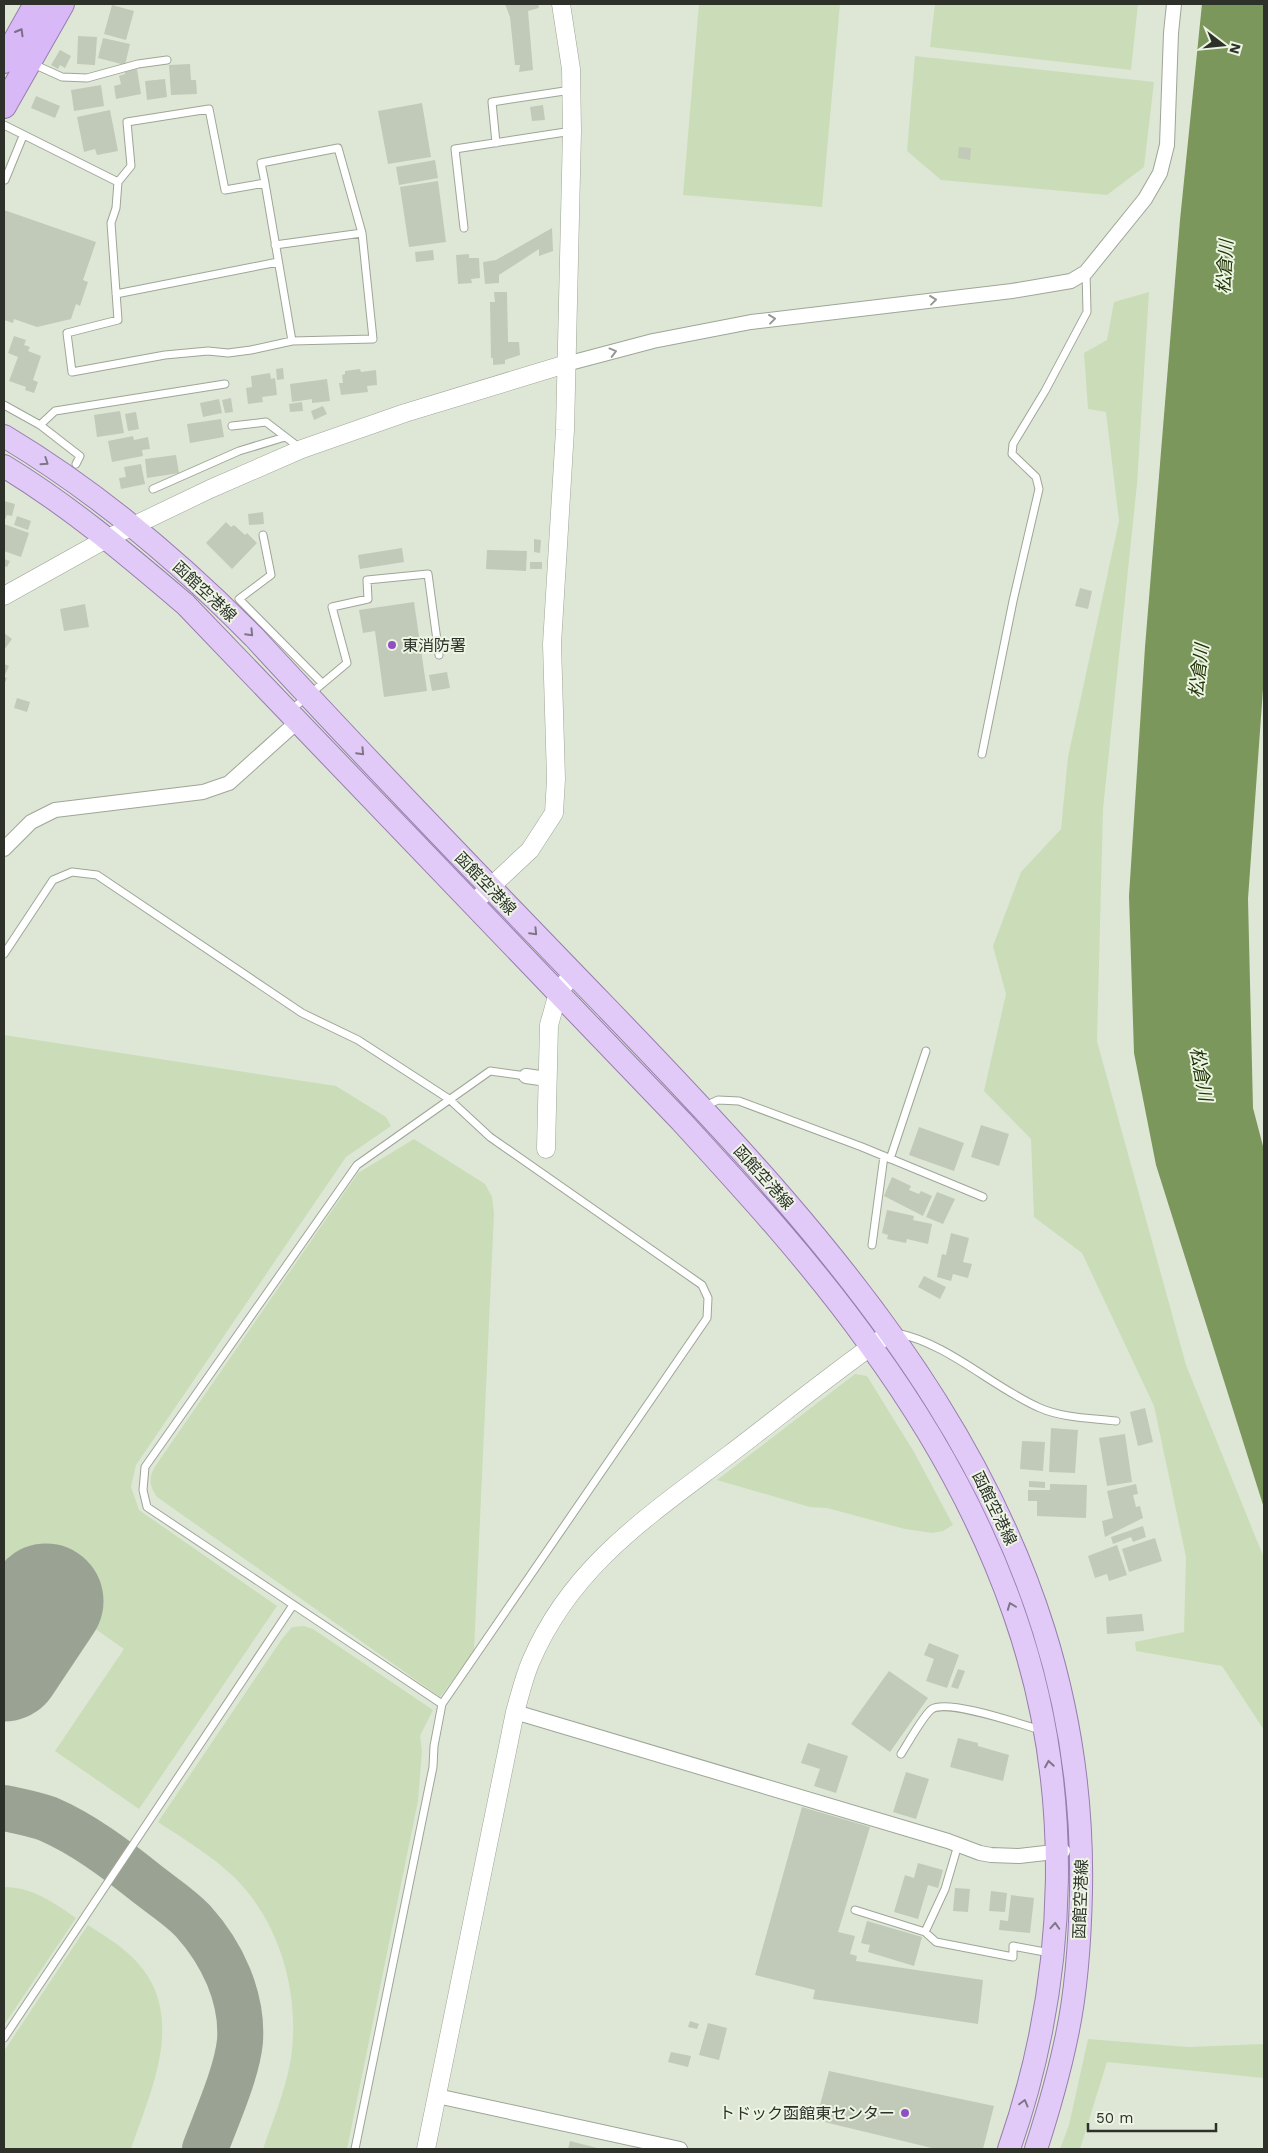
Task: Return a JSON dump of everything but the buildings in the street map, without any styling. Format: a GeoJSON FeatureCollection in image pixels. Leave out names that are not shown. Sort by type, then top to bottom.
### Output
{"type":"FeatureCollection","features":[{"type":"Feature","properties":{"kind":"highway"},"geometry":{"type":"LineString","coordinates":[[4,61],[36,4]]}},
{"type":"Feature","properties":{"kind":"highway"},"geometry":{"type":"LineString","coordinates":[[4,106],[62,4]]}},
{"type":"Feature","properties":{"kind":"main road","name":"函館空港線"},"geometry":{"type":"LineString","coordinates":[[4,436],[62,473],[133,527],[213,596],[315,689],[491,888],[573,973],[691,1114],[871,1346],[927,1431],[968,1506],[1014,1614],[1057,1731],[1077,1793],[1081,1850],[1080,1927],[1073,2001],[1059,2072],[1036,2149]]}},
{"type":"Feature","properties":{"kind":"main road","name":"函館空港線"},"geometry":{"type":"LineString","coordinates":[[4,466],[57,500],[108,538],[185,604],[558,993],[798,1215],[891,1332],[930,1389],[977,1469],[1010,1538],[1040,1619],[1061,1692],[1054,1794],[1057,1851],[1054,1953],[1043,2024],[1031,2077],[1010,2149]]}},
{"type":"Feature","properties":{"kind":"street"},"geometry":{"type":"LineString","coordinates":[[472,905],[530,850],[554,814],[556,779],[552,644],[564,430],[572,131],[571,69],[562,4]]}},
{"type":"Feature","properties":{"kind":"street"},"geometry":{"type":"LineString","coordinates":[[4,596],[108,538],[210,490],[302,450],[405,412],[566,364],[653,341],[751,322],[1012,291],[1072,281],[1086,272],[1145,198],[1160,172],[1167,145],[1171,34],[1174,4]]}},
{"type":"Feature","properties":{"kind":"street"},"geometry":{"type":"LineString","coordinates":[[4,849],[31,822],[55,810],[216,789],[229,783],[240,774],[294,716]]}},
{"type":"Feature","properties":{"kind":"street"},"geometry":{"type":"LineString","coordinates":[[546,1149],[549,1025],[558,993],[573,973]]}},
{"type":"Feature","properties":{"kind":"street"},"geometry":{"type":"LineString","coordinates":[[526,1076],[548,1079]]}},
{"type":"Feature","properties":{"kind":"street"},"geometry":{"type":"LineString","coordinates":[[426,2149],[515,1712],[531,1662],[544,1635],[560,1608],[599,1559],[642,1521],[891,1332]]}},
{"type":"Feature","properties":{"kind":"street"},"geometry":{"type":"LineString","coordinates":[[515,1712],[980,1853],[1019,1856],[1081,1850]]}},
{"type":"Feature","properties":{"kind":"street"},"geometry":{"type":"LineString","coordinates":[[437,2096],[680,2149]]}},
{"type":"Feature","properties":{"kind":"lane"},"geometry":{"type":"LineString","coordinates":[[29,62],[62,77],[87,78],[138,64],[166,60]]}},
{"type":"Feature","properties":{"kind":"lane"},"geometry":{"type":"LineString","coordinates":[[496,142],[492,102],[571,90]]}},
{"type":"Feature","properties":{"kind":"lane"},"geometry":{"type":"LineString","coordinates":[[265,183],[225,190],[209,108],[126,122],[131,166],[118,182],[116,208],[110,223],[118,320],[67,333],[72,372],[165,356],[208,351],[228,353],[251,350],[292,341],[373,339],[362,233],[338,148],[261,163],[265,183],[292,341]]}},
{"type":"Feature","properties":{"kind":"lane"},"geometry":{"type":"LineString","coordinates":[[4,125],[118,182]]}},
{"type":"Feature","properties":{"kind":"lane"},"geometry":{"type":"LineString","coordinates":[[464,228],[454,149],[572,131]]}},
{"type":"Feature","properties":{"kind":"lane"},"geometry":{"type":"LineString","coordinates":[[4,180],[24,136]]}},
{"type":"Feature","properties":{"kind":"lane"},"geometry":{"type":"LineString","coordinates":[[275,245],[362,233]]}},
{"type":"Feature","properties":{"kind":"lane"},"geometry":{"type":"LineString","coordinates":[[116,294],[278,262]]}},
{"type":"Feature","properties":{"kind":"lane"},"geometry":{"type":"LineString","coordinates":[[982,754],[1013,600],[1039,489],[1036,477],[1012,454],[1013,444],[1045,390],[1086,312],[1086,272]]}},
{"type":"Feature","properties":{"kind":"lane"},"geometry":{"type":"LineString","coordinates":[[40,425],[55,411],[225,384]]}},
{"type":"Feature","properties":{"kind":"lane"},"geometry":{"type":"LineString","coordinates":[[4,405],[40,425],[80,456],[76,464]]}},
{"type":"Feature","properties":{"kind":"lane"},"geometry":{"type":"LineString","coordinates":[[232,426],[266,422],[302,450]]}},
{"type":"Feature","properties":{"kind":"lane"},"geometry":{"type":"LineString","coordinates":[[153,489],[239,451],[285,437]]}},
{"type":"Feature","properties":{"kind":"lane"},"geometry":{"type":"LineString","coordinates":[[262,535],[271,575],[239,599],[315,689]]}},
{"type":"Feature","properties":{"kind":"lane"},"geometry":{"type":"LineString","coordinates":[[294,716],[315,689],[347,663],[332,607],[368,599],[367,580],[428,574],[439,655]]}},
{"type":"Feature","properties":{"kind":"lane"},"geometry":{"type":"LineString","coordinates":[[4,954],[53,880],[72,872],[96,875],[302,1013],[358,1040],[450,1099],[490,1137],[702,1285],[708,1298],[707,1318],[442,1704],[434,1746],[433,1767],[355,2149]]}},
{"type":"Feature","properties":{"kind":"lane"},"geometry":{"type":"LineString","coordinates":[[872,1245],[887,1157],[926,1051]]}},
{"type":"Feature","properties":{"kind":"lane"},"geometry":{"type":"LineString","coordinates":[[442,1704],[147,1506],[143,1490],[145,1467],[357,1165],[490,1071],[526,1076]]}},
{"type":"Feature","properties":{"kind":"lane"},"geometry":{"type":"LineString","coordinates":[[691,1114],[718,1100],[739,1101],[887,1157],[983,1198]]}},
{"type":"Feature","properties":{"kind":"lane"},"geometry":{"type":"LineString","coordinates":[[891,1332],[912,1336],[932,1345],[1040,1408],[1063,1415],[1116,1421]]}},
{"type":"Feature","properties":{"kind":"lane"},"geometry":{"type":"LineString","coordinates":[[4,2038],[294,1605]]}},
{"type":"Feature","properties":{"kind":"lane"},"geometry":{"type":"LineString","coordinates":[[901,1754],[930,1710],[940,1706],[958,1707],[1057,1731]]}},
{"type":"Feature","properties":{"kind":"lane"},"geometry":{"type":"LineString","coordinates":[[925,1932],[945,1889],[958,1845]]}},
{"type":"Feature","properties":{"kind":"lane"},"geometry":{"type":"LineString","coordinates":[[855,1910],[925,1932],[936,1942],[1012,1957],[1013,1946],[1054,1953]]}},
{"type":"Feature","properties":{"kind":"shaded area"},"geometry":{"type":"Polygon","coordinates":[[[699,4],[840,4],[822,207],[683,195],[699,4]]]}},
{"type":"Feature","properties":{"kind":"shaded area"},"geometry":{"type":"Polygon","coordinates":[[[935,4],[1138,4],[1131,70],[930,47],[935,4]]]}},
{"type":"Feature","properties":{"kind":"shaded area"},"geometry":{"type":"Polygon","coordinates":[[[915,56],[1154,82],[1144,167],[1107,195],[941,180],[907,151],[915,56]]]}},
{"type":"Feature","properties":{"kind":"shaded area"},"geometry":{"type":"Polygon","coordinates":[[[1149,292],[1137,484],[1103,809],[1097,1041],[1186,1365],[1264,1558],[1264,1730],[1222,1666],[1136,1651],[1135,1642],[1184,1632],[1186,1557],[1154,1406],[1082,1253],[1034,1217],[1031,1139],[984,1091],[1006,994],[993,946],[1021,872],[1061,829],[1068,757],[1119,521],[1106,412],[1088,409],[1084,353],[1107,340],[1114,302],[1149,292]]]}},
{"type":"Feature","properties":{"kind":"shaded area"},"geometry":{"type":"Polygon","coordinates":[[[4,1035],[336,1086],[386,1117],[391,1126],[346,1157],[136,1465],[131,1487],[139,1510],[277,1606],[139,1809],[55,1751],[124,1649],[4,1565],[4,1035]]]}},
{"type":"Feature","properties":{"kind":"shaded area"},"geometry":{"type":"Polygon","coordinates":[[[414,1139],[485,1184],[492,1197],[494,1213],[474,1651],[440,1697],[157,1497],[150,1481],[156,1465],[358,1173],[414,1139]]]}},
{"type":"Feature","properties":{"kind":"shaded area"},"geometry":{"type":"Polygon","coordinates":[[[855,1374],[867,1376],[914,1452],[953,1525],[943,1531],[933,1533],[905,1529],[827,1508],[810,1507],[717,1480],[855,1374]]]}},
{"type":"Feature","properties":{"kind":"shaded area"},"geometry":{"type":"Polygon","coordinates":[[[304,1626],[313,1629],[433,1710],[420,1736],[422,1751],[418,1801],[347,2149],[263,2149],[283,2093],[291,2058],[293,2010],[284,1962],[264,1917],[251,1896],[235,1878],[188,1841],[158,1822],[282,1639],[292,1627],[304,1626]]]}},
{"type":"Feature","properties":{"kind":"shaded area"},"geometry":{"type":"Polygon","coordinates":[[[4,1887],[24,1890],[42,1896],[76,1918],[4,2025],[4,1887]]]}},
{"type":"Feature","properties":{"kind":"shaded area"},"geometry":{"type":"Polygon","coordinates":[[[88,1925],[132,1957],[149,1978],[159,2001],[162,2026],[161,2050],[156,2076],[131,2149],[4,2149],[4,2051],[88,1925]]]}},
{"type":"Feature","properties":{"kind":"shaded area"},"geometry":{"type":"Polygon","coordinates":[[[1088,2039],[1189,2047],[1264,2044],[1264,2078],[1107,2062],[1080,2149],[1060,2149],[1069,2125],[1088,2039]]]}},
{"type":"Feature","properties":{"kind":"water","name":"松倉川"},"geometry":{"type":"Polygon","coordinates":[[[1202,4],[1264,4],[1264,675],[1248,899],[1253,1108],[1264,1150],[1264,1508],[1156,1165],[1134,1053],[1129,896],[1145,647],[1180,220],[1202,4]]]}},
{"type":"Feature","properties":{"kind":"taxiway"},"geometry":{"type":"LineString","coordinates":[[4,1808],[48,1819],[74,1832],[99,1848],[182,1911],[193,1921],[213,1947],[234,1992],[238,2008],[240,2041],[231,2081],[205,2149]]}},
{"type":"Feature","properties":{"kind":"runway"},"geometry":{"type":"LineString","coordinates":[[4,1664],[46,1601]]}},
{"type":"Feature","properties":{"kind":"place","name":"東消防署"},"geometry":{"type":"Point","coordinates":[392,645]}},
{"type":"Feature","properties":{"kind":"place","name":"トドック函館東センター"},"geometry":{"type":"Point","coordinates":[905,2113]}}]}
